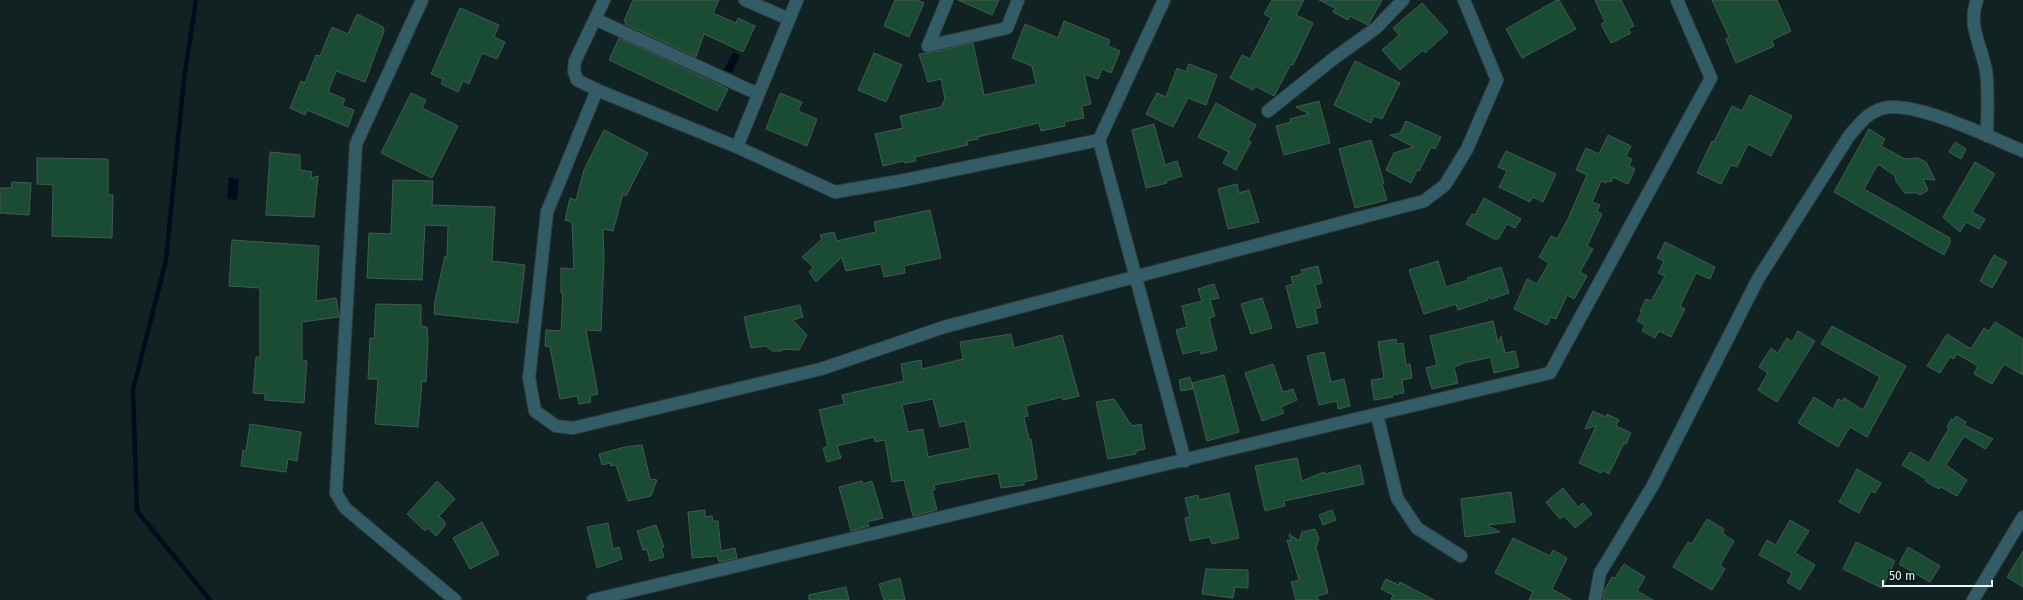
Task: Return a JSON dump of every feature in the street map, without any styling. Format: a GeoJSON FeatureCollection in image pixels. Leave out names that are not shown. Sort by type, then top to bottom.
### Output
{"type":"FeatureCollection","features":[{"type":"Feature","properties":{"kind":"street"},"geometry":{"type":"LineString","coordinates":[[422,0],[356,144],[336,493],[345,508],[455,600]]}},
{"type":"Feature","properties":{"kind":"street"},"geometry":{"type":"LineString","coordinates":[[604,0],[575,61],[574,71],[577,80],[597,90],[737,147],[835,192],[900,181],[1099,140]]}},
{"type":"Feature","properties":{"kind":"street"},"geometry":{"type":"LineString","coordinates":[[745,0],[789,19]]}},
{"type":"Feature","properties":{"kind":"street"},"geometry":{"type":"LineString","coordinates":[[737,147],[797,0]]}},
{"type":"Feature","properties":{"kind":"street"},"geometry":{"type":"LineString","coordinates":[[947,0],[928,46],[1006,28],[1018,0]]}},
{"type":"Feature","properties":{"kind":"street"},"geometry":{"type":"LineString","coordinates":[[1164,0],[1099,140],[1185,460]]}},
{"type":"Feature","properties":{"kind":"street"},"geometry":{"type":"LineString","coordinates":[[1268,111],[1333,59],[1376,28],[1403,0]]}},
{"type":"Feature","properties":{"kind":"street"},"geometry":{"type":"LineString","coordinates":[[597,90],[548,212],[529,378],[535,411],[556,426],[573,428],[821,369],[944,328],[1135,276],[1424,201],[1445,185],[1467,149],[1497,80],[1464,0]]}},
{"type":"Feature","properties":{"kind":"street"},"geometry":{"type":"LineString","coordinates":[[593,600],[1550,373],[1711,78],[1677,0]]}},
{"type":"Feature","properties":{"kind":"street"},"geometry":{"type":"LineString","coordinates":[[1977,0],[1973,18],[1975,33],[1986,73],[1988,136]]}},
{"type":"Feature","properties":{"kind":"street"},"geometry":{"type":"LineString","coordinates":[[595,19],[758,94]]}},
{"type":"Feature","properties":{"kind":"street"},"geometry":{"type":"LineString","coordinates":[[1594,600],[1600,573],[1652,487],[1758,279],[1836,156],[1864,118],[1883,108],[1903,106],[1988,136],[2023,151]]}},
{"type":"Feature","properties":{"kind":"street"},"geometry":{"type":"LineString","coordinates":[[1377,415],[1397,498],[1417,528],[1461,556]]}},
{"type":"Feature","properties":{"kind":"street"},"geometry":{"type":"LineString","coordinates":[[1973,600],[2023,517]]}},
{"type":"Feature","properties":{"kind":"water"},"geometry":{"type":"Polygon","coordinates":[[[733,52],[740,56],[732,73],[724,70],[733,52]]]}},
{"type":"Feature","properties":{"kind":"water"},"geometry":{"type":"Polygon","coordinates":[[[229,177],[239,179],[237,200],[227,199],[229,177]]]}},
{"type":"Feature","properties":{"kind":"building"},"geometry":{"type":"Polygon","coordinates":[[[633,0],[719,0],[713,13],[736,23],[738,18],[755,26],[743,52],[704,34],[696,57],[625,24],[626,22],[624,21],[633,0]]]}},
{"type":"Feature","properties":{"kind":"building"},"geometry":{"type":"Polygon","coordinates":[[[895,0],[917,0],[924,3],[909,37],[884,26],[895,0]]]}},
{"type":"Feature","properties":{"kind":"building"},"geometry":{"type":"Polygon","coordinates":[[[958,0],[999,0],[992,15],[958,0]]]}},
{"type":"Feature","properties":{"kind":"building"},"geometry":{"type":"Polygon","coordinates":[[[1272,0],[1304,0],[1296,15],[1313,23],[1293,65],[1291,64],[1274,96],[1255,86],[1253,90],[1230,78],[1242,55],[1250,59],[1271,18],[1264,14],[1272,0]]]}},
{"type":"Feature","properties":{"kind":"building"},"geometry":{"type":"Polygon","coordinates":[[[1319,0],[1382,0],[1368,25],[1350,16],[1348,20],[1333,12],[1335,8],[1319,0]]]}},
{"type":"Feature","properties":{"kind":"building"},"geometry":{"type":"Polygon","coordinates":[[[1559,0],[1576,29],[1522,58],[1506,29],[1559,0]]]}},
{"type":"Feature","properties":{"kind":"building"},"geometry":{"type":"Polygon","coordinates":[[[1595,0],[1621,0],[1634,26],[1628,29],[1631,33],[1611,43],[1601,24],[1605,22],[1595,0]]]}},
{"type":"Feature","properties":{"kind":"building"},"geometry":{"type":"Polygon","coordinates":[[[1712,0],[1777,0],[1791,31],[1772,40],[1774,46],[1736,63],[1726,39],[1729,37],[1712,0]]]}},
{"type":"Feature","properties":{"kind":"building"},"geometry":{"type":"Polygon","coordinates":[[[1422,3],[1448,32],[1425,53],[1423,50],[1400,70],[1382,50],[1399,35],[1393,28],[1422,3]]]}},
{"type":"Feature","properties":{"kind":"building"},"geometry":{"type":"Polygon","coordinates":[[[460,8],[499,25],[494,37],[505,42],[497,59],[482,53],[469,84],[463,81],[458,92],[441,84],[443,79],[431,74],[460,8]]]}},
{"type":"Feature","properties":{"kind":"building"},"geometry":{"type":"Polygon","coordinates":[[[357,14],[383,27],[384,31],[365,82],[336,71],[328,92],[345,99],[342,106],[354,110],[348,127],[307,110],[305,115],[290,108],[301,81],[305,83],[316,55],[320,56],[332,27],[348,34],[357,14]]]}},
{"type":"Feature","properties":{"kind":"building"},"geometry":{"type":"Polygon","coordinates":[[[1064,21],[1110,40],[1108,46],[1120,51],[1111,73],[1102,69],[1098,79],[1084,74],[1091,104],[1082,106],[1084,118],[1064,122],[1065,126],[1041,131],[1039,123],[977,137],[978,139],[967,141],[968,145],[915,157],[916,161],[905,163],[904,161],[883,166],[875,134],[903,128],[900,116],[941,107],[945,99],[941,79],[928,82],[919,54],[930,53],[973,43],[984,95],[1036,84],[1032,66],[1012,58],[1025,24],[1058,38],[1064,21]]]}},
{"type":"Feature","properties":{"kind":"building"},"geometry":{"type":"Polygon","coordinates":[[[619,38],[728,89],[717,111],[609,60],[619,38]]]}},
{"type":"Feature","properties":{"kind":"building"},"geometry":{"type":"Polygon","coordinates":[[[874,53],[902,65],[886,102],[858,90],[874,53]]]}},
{"type":"Feature","properties":{"kind":"building"},"geometry":{"type":"Polygon","coordinates":[[[1355,61],[1400,83],[1382,119],[1374,116],[1371,123],[1334,105],[1355,61]]]}},
{"type":"Feature","properties":{"kind":"building"},"geometry":{"type":"Polygon","coordinates":[[[1189,64],[1217,75],[1206,105],[1188,98],[1173,127],[1146,114],[1157,93],[1166,97],[1177,68],[1186,72],[1189,64]]]}},
{"type":"Feature","properties":{"kind":"building"},"geometry":{"type":"Polygon","coordinates":[[[411,93],[426,100],[422,108],[458,126],[432,178],[381,153],[411,93]]]}},
{"type":"Feature","properties":{"kind":"building"},"geometry":{"type":"Polygon","coordinates":[[[780,93],[802,102],[798,111],[817,119],[807,146],[766,129],[780,93]]]}},
{"type":"Feature","properties":{"kind":"building"},"geometry":{"type":"Polygon","coordinates":[[[1750,95],[1792,116],[1771,156],[1748,144],[1737,167],[1731,165],[1721,184],[1697,173],[1712,141],[1714,142],[1732,106],[1742,111],[1750,95]]]}},
{"type":"Feature","properties":{"kind":"building"},"geometry":{"type":"Polygon","coordinates":[[[1319,101],[1330,143],[1284,155],[1276,126],[1291,122],[1290,119],[1309,114],[1296,107],[1319,101]]]}},
{"type":"Feature","properties":{"kind":"building"},"geometry":{"type":"Polygon","coordinates":[[[1216,103],[1256,125],[1248,140],[1251,142],[1236,170],[1223,163],[1229,152],[1198,137],[1216,103]]]}},
{"type":"Feature","properties":{"kind":"building"},"geometry":{"type":"Polygon","coordinates":[[[1406,121],[1441,137],[1435,149],[1431,147],[1411,183],[1386,170],[1394,153],[1414,147],[1390,135],[1400,133],[1406,121]]]}},
{"type":"Feature","properties":{"kind":"building"},"geometry":{"type":"Polygon","coordinates":[[[1154,124],[1165,165],[1177,161],[1182,176],[1166,181],[1167,183],[1146,188],[1132,130],[1154,124]]]}},
{"type":"Feature","properties":{"kind":"building"},"geometry":{"type":"Polygon","coordinates":[[[1869,129],[1885,139],[1881,146],[1905,159],[1917,158],[1926,162],[1935,180],[1923,179],[1928,190],[1920,195],[1917,193],[1905,193],[1896,181],[1895,176],[1878,164],[1864,189],[1950,238],[1950,243],[1944,255],[1834,192],[1869,129]]]}},
{"type":"Feature","properties":{"kind":"building"},"geometry":{"type":"Polygon","coordinates":[[[604,130],[648,153],[626,196],[623,194],[613,231],[603,229],[604,259],[601,331],[586,330],[598,394],[590,396],[591,402],[579,404],[577,396],[560,399],[550,347],[545,346],[546,330],[561,331],[563,293],[561,293],[561,268],[574,269],[572,222],[565,220],[570,198],[576,200],[584,170],[604,130]]]}},
{"type":"Feature","properties":{"kind":"building"},"geometry":{"type":"Polygon","coordinates":[[[1608,135],[1631,146],[1626,157],[1632,159],[1629,166],[1635,169],[1628,184],[1613,177],[1611,182],[1607,181],[1606,183],[1601,181],[1592,202],[1600,205],[1597,211],[1602,214],[1587,246],[1593,249],[1580,272],[1587,276],[1574,299],[1567,295],[1556,319],[1551,317],[1547,325],[1514,309],[1527,279],[1537,284],[1549,263],[1539,257],[1551,236],[1557,239],[1568,219],[1587,175],[1576,170],[1586,148],[1599,154],[1608,135]]]}},
{"type":"Feature","properties":{"kind":"building"},"geometry":{"type":"Polygon","coordinates":[[[1371,140],[1384,183],[1382,184],[1387,200],[1355,208],[1339,149],[1371,140]]]}},
{"type":"Feature","properties":{"kind":"building"},"geometry":{"type":"Polygon","coordinates":[[[1955,142],[1966,149],[1961,159],[1949,152],[1955,142]]]}},
{"type":"Feature","properties":{"kind":"building"},"geometry":{"type":"Polygon","coordinates":[[[1506,151],[1556,174],[1543,202],[1533,197],[1530,202],[1499,187],[1507,171],[1498,167],[1506,151]]]}},
{"type":"Feature","properties":{"kind":"building"},"geometry":{"type":"Polygon","coordinates":[[[270,152],[300,155],[300,170],[312,172],[311,178],[318,176],[314,217],[266,215],[270,152]]]}},
{"type":"Feature","properties":{"kind":"building"},"geometry":{"type":"Polygon","coordinates":[[[37,158],[108,159],[108,195],[113,195],[112,238],[52,236],[53,185],[37,184],[37,158]]]}},
{"type":"Feature","properties":{"kind":"building"},"geometry":{"type":"Polygon","coordinates":[[[1975,162],[1995,174],[1972,212],[1985,219],[1979,229],[1966,222],[1960,232],[1943,217],[1975,162]]]}},
{"type":"Feature","properties":{"kind":"building"},"geometry":{"type":"Polygon","coordinates":[[[393,180],[433,181],[432,205],[495,207],[492,261],[525,265],[518,323],[434,314],[435,301],[445,256],[447,257],[448,226],[425,225],[422,280],[367,278],[369,233],[391,234],[393,180]]]}},
{"type":"Feature","properties":{"kind":"building"},"geometry":{"type":"Polygon","coordinates":[[[12,182],[31,183],[29,215],[0,213],[0,188],[11,188],[12,182]]]}},
{"type":"Feature","properties":{"kind":"building"},"geometry":{"type":"Polygon","coordinates":[[[1237,184],[1239,193],[1249,190],[1259,222],[1228,229],[1218,189],[1237,184]]]}},
{"type":"Feature","properties":{"kind":"building"},"geometry":{"type":"Polygon","coordinates":[[[1484,198],[1521,219],[1515,228],[1507,224],[1498,239],[1494,239],[1466,224],[1472,214],[1475,215],[1484,198]]]}},
{"type":"Feature","properties":{"kind":"building"},"geometry":{"type":"Polygon","coordinates":[[[930,210],[941,258],[904,266],[905,273],[884,277],[881,264],[846,271],[842,257],[816,282],[809,272],[813,267],[802,257],[822,239],[820,235],[834,232],[837,241],[876,232],[874,222],[930,210]]]}},
{"type":"Feature","properties":{"kind":"building"},"geometry":{"type":"Polygon","coordinates":[[[232,240],[319,246],[316,301],[336,298],[339,317],[302,322],[302,360],[307,361],[304,403],[265,400],[265,394],[253,393],[256,357],[260,357],[260,288],[229,286],[232,240]]]}},
{"type":"Feature","properties":{"kind":"building"},"geometry":{"type":"Polygon","coordinates":[[[1665,242],[1715,267],[1710,279],[1696,273],[1680,306],[1685,309],[1671,337],[1659,331],[1655,338],[1642,331],[1645,325],[1637,321],[1642,312],[1640,311],[1646,299],[1651,301],[1665,276],[1658,273],[1664,261],[1657,258],[1665,242]]]}},
{"type":"Feature","properties":{"kind":"building"},"geometry":{"type":"Polygon","coordinates":[[[1994,255],[2007,262],[1992,288],[1980,281],[1994,255]]]}},
{"type":"Feature","properties":{"kind":"building"},"geometry":{"type":"Polygon","coordinates":[[[1438,261],[1446,287],[1468,280],[1467,278],[1501,267],[1509,293],[1492,299],[1488,297],[1488,300],[1458,310],[1456,304],[1424,314],[1409,270],[1438,261]]]}},
{"type":"Feature","properties":{"kind":"building"},"geometry":{"type":"Polygon","coordinates":[[[1318,266],[1322,283],[1315,285],[1321,307],[1315,309],[1318,323],[1297,328],[1286,286],[1293,284],[1291,277],[1302,274],[1301,270],[1318,266]]]}},
{"type":"Feature","properties":{"kind":"building"},"geometry":{"type":"Polygon","coordinates":[[[1214,284],[1219,298],[1210,300],[1215,316],[1209,318],[1217,350],[1201,354],[1200,350],[1183,354],[1176,330],[1187,327],[1182,306],[1202,301],[1198,289],[1214,284]]]}},
{"type":"Feature","properties":{"kind":"building"},"geometry":{"type":"Polygon","coordinates":[[[1262,298],[1272,328],[1251,334],[1241,304],[1262,298]]]}},
{"type":"Feature","properties":{"kind":"building"},"geometry":{"type":"Polygon","coordinates":[[[376,304],[421,305],[421,326],[427,327],[428,341],[426,382],[422,381],[418,427],[375,424],[378,379],[368,379],[370,338],[374,339],[376,304]]]}},
{"type":"Feature","properties":{"kind":"building"},"geometry":{"type":"Polygon","coordinates":[[[800,305],[803,317],[793,320],[807,335],[799,350],[782,349],[782,351],[772,351],[766,346],[751,348],[744,317],[800,305]]]}},
{"type":"Feature","properties":{"kind":"building"},"geometry":{"type":"Polygon","coordinates":[[[1493,321],[1498,343],[1501,336],[1505,353],[1515,351],[1519,367],[1494,373],[1491,359],[1492,357],[1464,363],[1454,367],[1458,383],[1432,389],[1426,368],[1437,365],[1430,336],[1493,321]]]}},
{"type":"Feature","properties":{"kind":"building"},"geometry":{"type":"Polygon","coordinates":[[[1995,322],[2023,339],[2023,375],[2004,364],[1992,384],[1974,374],[1978,366],[1957,354],[1954,359],[1950,357],[1940,373],[1927,366],[1947,334],[1971,349],[1984,328],[1989,331],[1995,322]]]}},
{"type":"Feature","properties":{"kind":"building"},"geometry":{"type":"Polygon","coordinates":[[[1832,326],[1906,366],[1867,437],[1850,427],[1838,447],[1798,423],[1814,397],[1833,409],[1838,399],[1842,401],[1844,398],[1863,410],[1880,377],[1821,344],[1832,326]]]}},
{"type":"Feature","properties":{"kind":"building"},"geometry":{"type":"Polygon","coordinates":[[[1798,331],[1815,341],[1777,402],[1758,390],[1768,373],[1759,367],[1771,348],[1778,353],[1787,338],[1792,342],[1798,331]]]}},
{"type":"Feature","properties":{"kind":"building"},"geometry":{"type":"Polygon","coordinates":[[[1011,334],[1014,348],[1062,335],[1079,396],[1063,400],[1062,397],[1026,406],[1028,416],[1024,417],[1029,439],[1031,439],[1037,479],[1024,482],[1024,485],[1001,488],[998,473],[934,485],[935,490],[932,490],[937,510],[913,516],[904,480],[892,482],[885,440],[875,442],[874,437],[837,446],[841,458],[827,462],[823,448],[828,446],[819,410],[844,404],[842,395],[904,381],[901,364],[921,360],[922,369],[963,359],[960,342],[1011,334]],[[933,399],[902,405],[908,432],[923,429],[928,457],[970,448],[965,421],[940,427],[933,399]]]}},
{"type":"Feature","properties":{"kind":"building"},"geometry":{"type":"Polygon","coordinates":[[[1396,339],[1397,344],[1403,343],[1406,365],[1410,364],[1412,378],[1402,380],[1404,393],[1392,395],[1393,397],[1374,400],[1371,380],[1384,378],[1378,342],[1396,339]]]}},
{"type":"Feature","properties":{"kind":"building"},"geometry":{"type":"Polygon","coordinates":[[[1324,352],[1331,382],[1344,379],[1350,406],[1338,409],[1337,401],[1319,405],[1307,356],[1324,352]]]}},
{"type":"Feature","properties":{"kind":"building"},"geometry":{"type":"Polygon","coordinates":[[[1273,364],[1283,392],[1293,389],[1297,400],[1281,407],[1284,413],[1262,421],[1245,373],[1273,364]]]}},
{"type":"Feature","properties":{"kind":"building"},"geometry":{"type":"Polygon","coordinates":[[[1224,375],[1239,432],[1207,441],[1192,383],[1224,375]]]}},
{"type":"Feature","properties":{"kind":"building"},"geometry":{"type":"Polygon","coordinates":[[[1190,377],[1193,389],[1181,391],[1179,380],[1190,377]]]}},
{"type":"Feature","properties":{"kind":"building"},"geometry":{"type":"Polygon","coordinates":[[[1114,399],[1132,426],[1141,424],[1145,449],[1136,451],[1136,454],[1108,459],[1096,402],[1114,399]]]}},
{"type":"Feature","properties":{"kind":"building"},"geometry":{"type":"Polygon","coordinates":[[[1593,411],[1606,417],[1607,414],[1619,420],[1616,426],[1631,433],[1626,444],[1624,443],[1609,474],[1602,470],[1601,473],[1579,463],[1596,426],[1585,429],[1593,411]]]}},
{"type":"Feature","properties":{"kind":"building"},"geometry":{"type":"Polygon","coordinates":[[[1956,416],[1966,422],[1964,425],[1993,439],[1985,449],[1964,436],[1946,465],[1967,480],[1957,496],[1941,487],[1939,489],[1925,481],[1926,479],[1902,465],[1910,452],[1929,463],[1949,428],[1947,427],[1951,419],[1954,420],[1956,416]]]}},
{"type":"Feature","properties":{"kind":"building"},"geometry":{"type":"Polygon","coordinates":[[[250,424],[301,432],[297,461],[288,459],[286,472],[241,466],[243,450],[246,451],[250,424]]]}},
{"type":"Feature","properties":{"kind":"building"},"geometry":{"type":"Polygon","coordinates":[[[642,445],[650,479],[657,480],[651,496],[628,501],[616,465],[611,466],[610,463],[602,465],[599,454],[625,447],[642,445]]]}},
{"type":"Feature","properties":{"kind":"building"},"geometry":{"type":"Polygon","coordinates":[[[1297,458],[1302,481],[1324,472],[1325,474],[1360,465],[1364,484],[1284,501],[1285,506],[1265,511],[1255,466],[1297,458]]]}},
{"type":"Feature","properties":{"kind":"building"},"geometry":{"type":"Polygon","coordinates":[[[1857,469],[1881,483],[1875,493],[1871,491],[1859,513],[1839,502],[1857,469]]]}},
{"type":"Feature","properties":{"kind":"building"},"geometry":{"type":"Polygon","coordinates":[[[437,481],[455,499],[439,516],[445,522],[445,526],[436,536],[427,528],[425,531],[407,514],[437,481]]]}},
{"type":"Feature","properties":{"kind":"building"},"geometry":{"type":"Polygon","coordinates":[[[862,481],[863,484],[872,481],[883,518],[867,522],[869,526],[851,531],[839,487],[862,481]]]}},
{"type":"Feature","properties":{"kind":"building"},"geometry":{"type":"Polygon","coordinates":[[[1563,488],[1578,507],[1583,503],[1592,514],[1575,528],[1564,516],[1560,519],[1546,502],[1563,488]]]}},
{"type":"Feature","properties":{"kind":"building"},"geometry":{"type":"Polygon","coordinates":[[[1511,492],[1515,522],[1487,525],[1500,532],[1465,537],[1461,499],[1511,492]]]}},
{"type":"Feature","properties":{"kind":"building"},"geometry":{"type":"Polygon","coordinates":[[[1229,493],[1239,538],[1212,544],[1210,537],[1190,541],[1185,518],[1190,517],[1185,498],[1198,495],[1199,500],[1229,493]]]}},
{"type":"Feature","properties":{"kind":"building"},"geometry":{"type":"Polygon","coordinates":[[[705,510],[705,517],[712,516],[713,521],[718,521],[721,551],[735,548],[737,558],[719,562],[717,556],[692,558],[688,512],[705,510]]]}},
{"type":"Feature","properties":{"kind":"building"},"geometry":{"type":"Polygon","coordinates":[[[1332,510],[1336,520],[1323,525],[1319,515],[1332,510]]]}},
{"type":"Feature","properties":{"kind":"building"},"geometry":{"type":"Polygon","coordinates":[[[1707,519],[1724,529],[1722,533],[1734,541],[1720,565],[1725,569],[1712,590],[1673,567],[1688,542],[1692,544],[1707,519]]]}},
{"type":"Feature","properties":{"kind":"building"},"geometry":{"type":"Polygon","coordinates":[[[1790,520],[1809,531],[1795,553],[1815,565],[1800,590],[1787,582],[1792,573],[1759,555],[1767,540],[1776,545],[1790,520]]]}},
{"type":"Feature","properties":{"kind":"building"},"geometry":{"type":"Polygon","coordinates":[[[482,522],[499,554],[470,569],[453,538],[482,522]]]}},
{"type":"Feature","properties":{"kind":"building"},"geometry":{"type":"Polygon","coordinates":[[[608,523],[613,549],[619,547],[622,559],[597,568],[587,527],[608,523]]]}},
{"type":"Feature","properties":{"kind":"building"},"geometry":{"type":"Polygon","coordinates":[[[656,525],[664,547],[661,548],[664,557],[650,561],[647,549],[643,550],[637,531],[656,525]]]}},
{"type":"Feature","properties":{"kind":"building"},"geometry":{"type":"Polygon","coordinates":[[[1315,529],[1319,539],[1316,547],[1328,593],[1317,596],[1319,600],[1296,600],[1291,582],[1299,580],[1287,540],[1291,541],[1289,534],[1299,541],[1302,532],[1315,529]]]}},
{"type":"Feature","properties":{"kind":"building"},"geometry":{"type":"Polygon","coordinates":[[[1513,538],[1550,556],[1553,550],[1567,558],[1552,589],[1572,600],[1529,600],[1533,592],[1495,573],[1513,538]]]}},
{"type":"Feature","properties":{"kind":"building"},"geometry":{"type":"Polygon","coordinates":[[[1856,542],[1895,561],[1882,588],[1843,569],[1856,542]]]}},
{"type":"Feature","properties":{"kind":"building"},"geometry":{"type":"Polygon","coordinates":[[[1908,547],[1940,566],[1930,582],[1899,564],[1908,547]]]}},
{"type":"Feature","properties":{"kind":"building"},"geometry":{"type":"Polygon","coordinates":[[[2023,551],[2023,587],[2007,577],[2023,551]]]}},
{"type":"Feature","properties":{"kind":"building"},"geometry":{"type":"Polygon","coordinates":[[[1624,564],[1645,577],[1637,591],[1653,600],[1603,600],[1605,589],[1612,577],[1615,578],[1624,564]]]}},
{"type":"Feature","properties":{"kind":"building"},"geometry":{"type":"Polygon","coordinates":[[[1206,569],[1248,570],[1248,588],[1235,587],[1233,598],[1202,594],[1206,569]]]}},
{"type":"Feature","properties":{"kind":"building"},"geometry":{"type":"Polygon","coordinates":[[[900,578],[905,600],[884,600],[879,584],[900,578]]]}},
{"type":"Feature","properties":{"kind":"building"},"geometry":{"type":"Polygon","coordinates":[[[1386,579],[1399,585],[1400,582],[1434,600],[1391,600],[1393,595],[1381,589],[1386,579]]]}},
{"type":"Feature","properties":{"kind":"building"},"geometry":{"type":"Polygon","coordinates":[[[846,587],[849,600],[809,600],[809,595],[846,587]]]}},
{"type":"Feature","properties":{"kind":"waterway"},"geometry":{"type":"LineString","coordinates":[[196,0],[184,79],[166,260],[133,390],[137,511],[210,600]]}}]}
